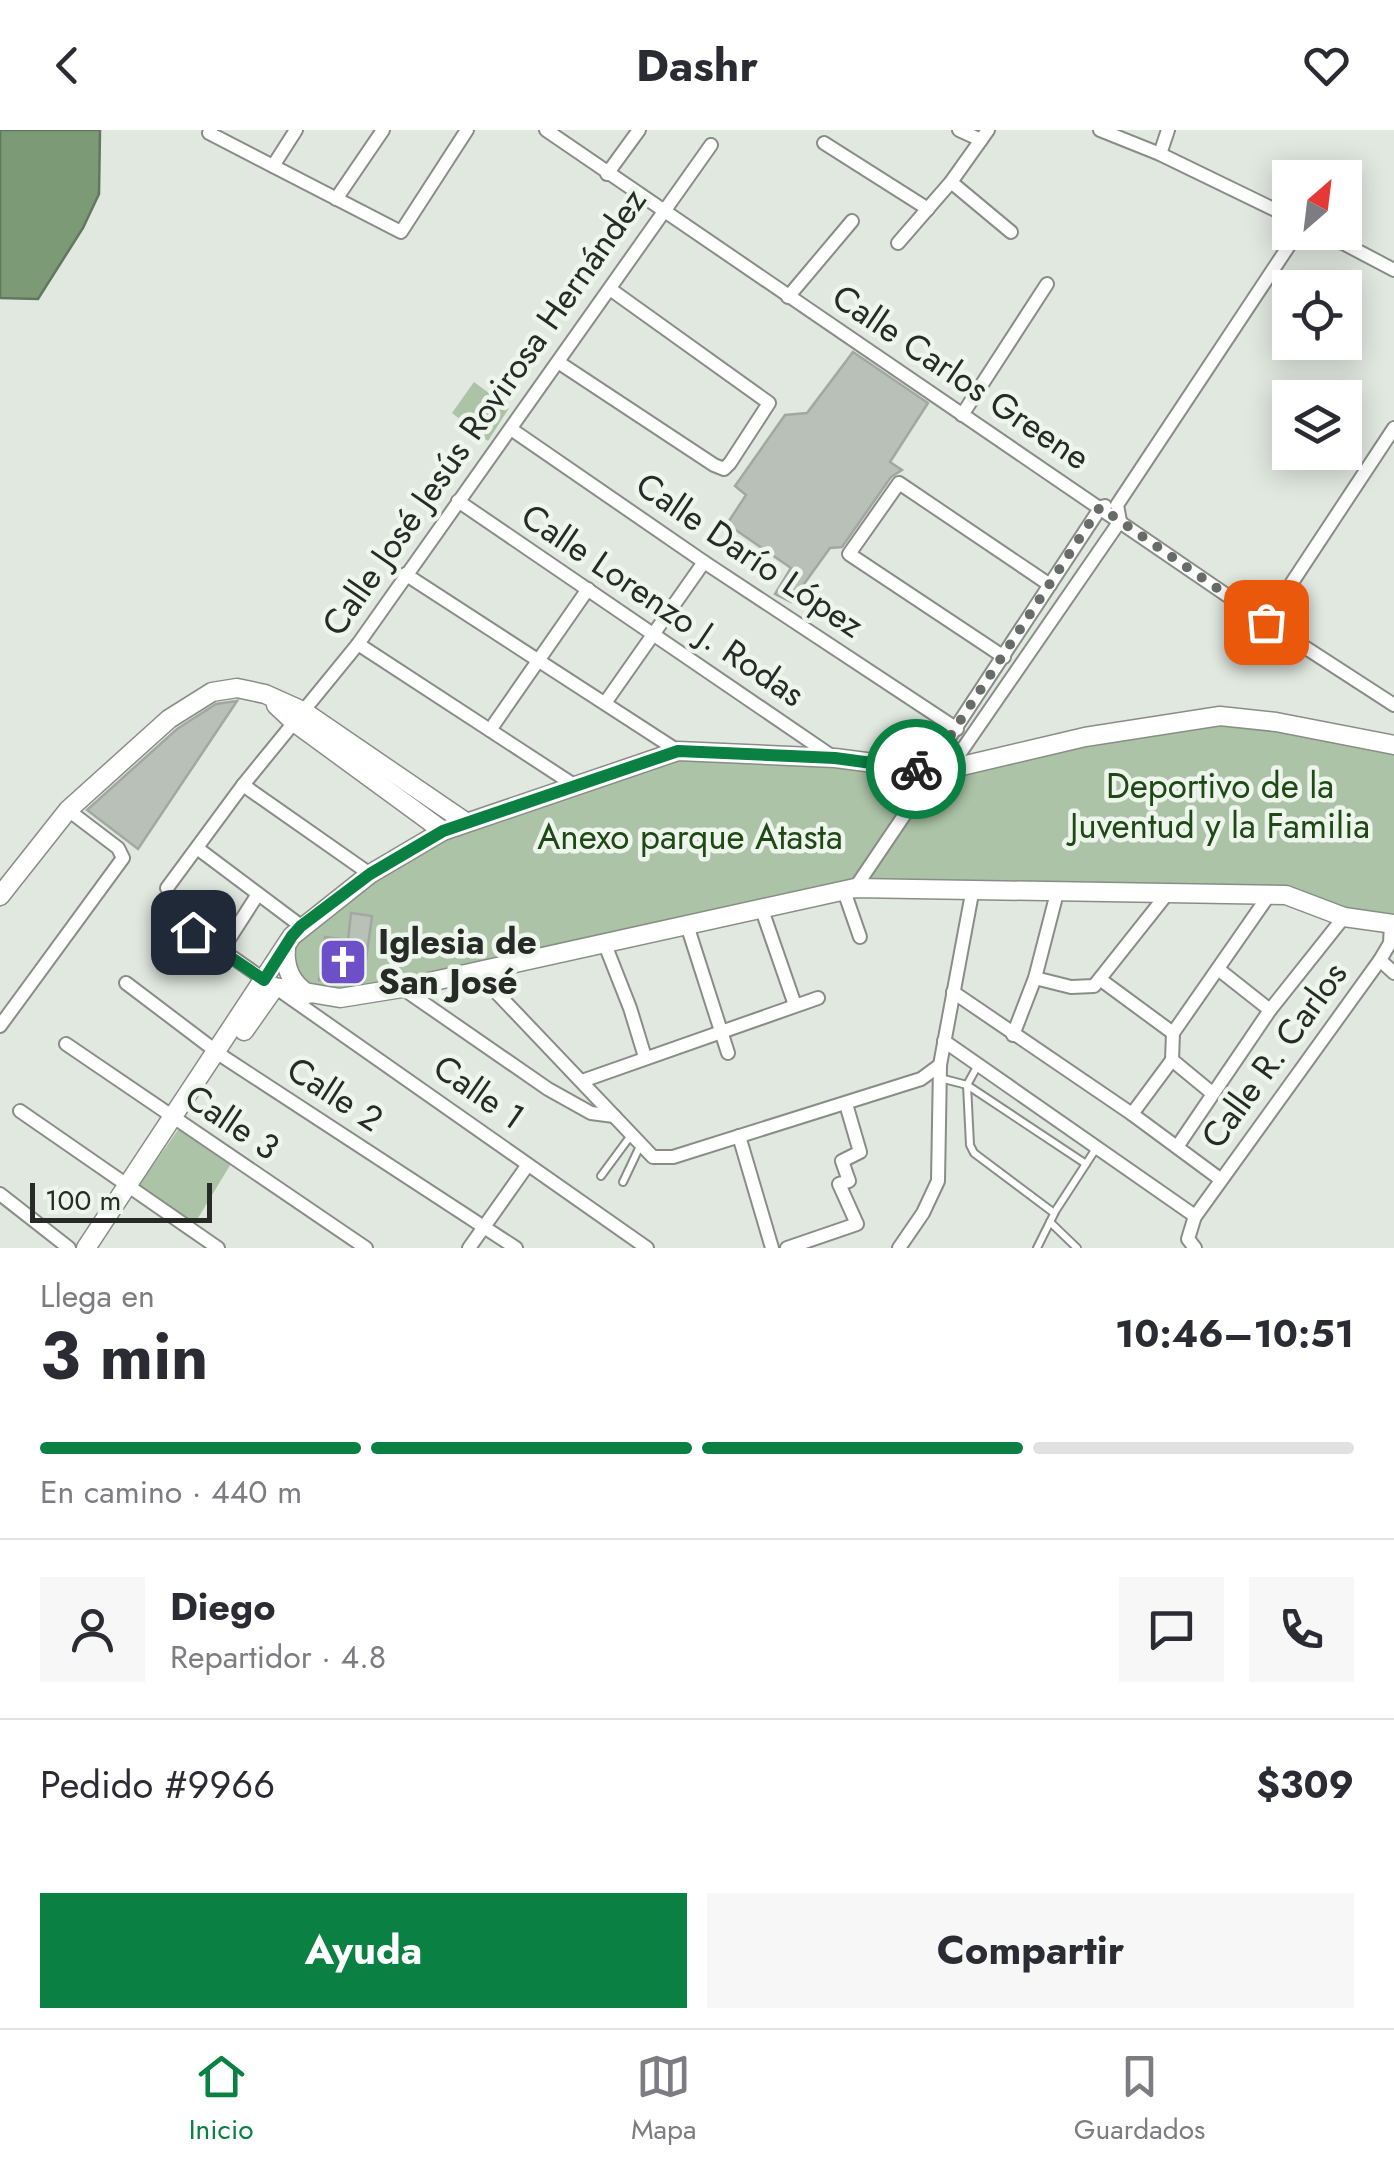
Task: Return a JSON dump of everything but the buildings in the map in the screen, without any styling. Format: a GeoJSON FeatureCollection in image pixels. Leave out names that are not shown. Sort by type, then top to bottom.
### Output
{"type":"FeatureCollection","features":[{"type":"Feature","properties":{"kind":"street"},"geometry":{"type":"LineString","coordinates":[[273,166],[296,130]]}},
{"type":"Feature","properties":{"kind":"street"},"geometry":{"type":"LineString","coordinates":[[336,198],[383,130]]}},
{"type":"Feature","properties":{"kind":"street"},"geometry":{"type":"LineString","coordinates":[[210,131],[400,232],[467,130]]}},
{"type":"Feature","properties":{"kind":"street","name":"Calle Carlos Greene"},"geometry":{"type":"LineString","coordinates":[[546,130],[962,416],[1394,705]]}},
{"type":"Feature","properties":{"kind":"street"},"geometry":{"type":"LineString","coordinates":[[608,174],[638,130]]}},
{"type":"Feature","properties":{"kind":"street"},"geometry":{"type":"LineString","coordinates":[[898,243],[951,182],[984,135],[959,130]]}},
{"type":"Feature","properties":{"kind":"street"},"geometry":{"type":"LineString","coordinates":[[1100,130],[1160,154],[1272,208]]}},
{"type":"Feature","properties":{"kind":"street"},"geometry":{"type":"LineString","coordinates":[[1160,154],[1168,130]]}},
{"type":"Feature","properties":{"kind":"street"},"geometry":{"type":"LineString","coordinates":[[824,143],[928,209]]}},
{"type":"Feature","properties":{"kind":"street","name":"Calle José Jesús Rovirosa Hernández"},"geometry":{"type":"LineString","coordinates":[[167,888],[243,785],[358,644],[711,146]]}},
{"type":"Feature","properties":{"kind":"street"},"geometry":{"type":"LineString","coordinates":[[951,182],[1011,232]]}},
{"type":"Feature","properties":{"kind":"street"},"geometry":{"type":"LineString","coordinates":[[788,297],[852,221]]}},
{"type":"Feature","properties":{"kind":"street"},"geometry":{"type":"LineString","coordinates":[[950,769],[1120,522],[1117,505],[1286,250]]}},
{"type":"Feature","properties":{"kind":"street"},"geometry":{"type":"LineString","coordinates":[[1359,250],[1393,267]]}},
{"type":"Feature","properties":{"kind":"street"},"geometry":{"type":"LineString","coordinates":[[962,416],[1047,284]]}},
{"type":"Feature","properties":{"kind":"street"},"geometry":{"type":"LineString","coordinates":[[558,362],[714,466],[724,469],[730,464],[769,403],[610,289]]}},
{"type":"Feature","properties":{"kind":"street"},"geometry":{"type":"LineString","coordinates":[[1266,622],[1394,428]]}},
{"type":"Feature","properties":{"kind":"street","name":"Calle Darío López"},"geometry":{"type":"LineString","coordinates":[[510,429],[957,728]]}},
{"type":"Feature","properties":{"kind":"street"},"geometry":{"type":"LineString","coordinates":[[1004,657],[849,554],[898,483],[1050,584]]}},
{"type":"Feature","properties":{"kind":"street","name":"Calle Lorenzo J. Rodas"},"geometry":{"type":"LineString","coordinates":[[458,500],[835,758]]}},
{"type":"Feature","properties":{"kind":"street"},"geometry":{"type":"LineString","coordinates":[[860,937],[850,890],[1100,507],[1117,505]]}},
{"type":"Feature","properties":{"kind":"street"},"geometry":{"type":"LineString","coordinates":[[605,702],[704,562]]}},
{"type":"Feature","properties":{"kind":"street"},"geometry":{"type":"LineString","coordinates":[[405,574],[678,751]]}},
{"type":"Feature","properties":{"kind":"street"},"geometry":{"type":"LineString","coordinates":[[490,730],[588,589]]}},
{"type":"Feature","properties":{"kind":"street"},"geometry":{"type":"LineString","coordinates":[[358,644],[576,787]]}},
{"type":"Feature","properties":{"kind":"street"},"geometry":{"type":"LineString","coordinates":[[0,896],[68,810],[169,719],[212,692],[237,688],[265,694],[464,821]]}},
{"type":"Feature","properties":{"kind":"street"},"geometry":{"type":"LineString","coordinates":[[86,1248],[221,1055],[275,985],[292,936],[370,874],[464,821],[678,751],[835,758],[928,775],[1085,736],[1220,716],[1276,722],[1394,745]]}},
{"type":"Feature","properties":{"kind":"street"},"geometry":{"type":"LineString","coordinates":[[299,717],[443,831]]}},
{"type":"Feature","properties":{"kind":"street"},"geometry":{"type":"LineString","coordinates":[[243,785],[370,874]]}},
{"type":"Feature","properties":{"kind":"street"},"geometry":{"type":"LineString","coordinates":[[0,1026],[123,858],[118,848],[68,810]]}},
{"type":"Feature","properties":{"kind":"street"},"geometry":{"type":"LineString","coordinates":[[196,848],[301,926]]}},
{"type":"Feature","properties":{"kind":"street"},"geometry":{"type":"LineString","coordinates":[[899,1248],[938,1181],[939,1071],[973,888]]}},
{"type":"Feature","properties":{"kind":"street"},"geometry":{"type":"LineString","coordinates":[[275,985],[340,998],[402,988],[850,890],[973,888],[1286,895],[1344,916],[1392,924]]}},
{"type":"Feature","properties":{"kind":"street"},"geometry":{"type":"LineString","coordinates":[[1013,1035],[1035,978],[1058,889]]}},
{"type":"Feature","properties":{"kind":"street"},"geometry":{"type":"LineString","coordinates":[[222,950],[258,894]]}},
{"type":"Feature","properties":{"kind":"street"},"geometry":{"type":"LineString","coordinates":[[1035,978],[1071,987],[1094,986],[1167,894]]}},
{"type":"Feature","properties":{"kind":"street"},"geometry":{"type":"LineString","coordinates":[[1132,1114],[1172,1060],[1173,1033],[1269,895]]}},
{"type":"Feature","properties":{"kind":"street"},"geometry":{"type":"LineString","coordinates":[[762,910],[795,1005]]}},
{"type":"Feature","properties":{"kind":"street","name":"Calle 1"},"geometry":{"type":"LineString","coordinates":[[165,914],[275,985],[647,1248]]}},
{"type":"Feature","properties":{"kind":"street"},"geometry":{"type":"LineString","coordinates":[[1177,1146],[1270,1010],[1344,916]]}},
{"type":"Feature","properties":{"kind":"street","name":"Calle R. Carlos"},"geometry":{"type":"LineString","coordinates":[[1194,1218],[1380,960],[1390,943],[1392,924]]}},
{"type":"Feature","properties":{"kind":"street"},"geometry":{"type":"LineString","coordinates":[[687,925],[728,1053]]}},
{"type":"Feature","properties":{"kind":"street"},"geometry":{"type":"LineString","coordinates":[[604,942],[644,1057]]}},
{"type":"Feature","properties":{"kind":"street"},"geometry":{"type":"LineString","coordinates":[[286,948],[290,976],[310,995]]}},
{"type":"Feature","properties":{"kind":"street"},"geometry":{"type":"LineString","coordinates":[[1380,960],[1394,973]]}},
{"type":"Feature","properties":{"kind":"street"},"geometry":{"type":"LineString","coordinates":[[1218,969],[1270,1010]]}},
{"type":"Feature","properties":{"kind":"street"},"geometry":{"type":"LineString","coordinates":[[476,971],[653,1157],[673,1157],[939,1071]]}},
{"type":"Feature","properties":{"kind":"street"},"geometry":{"type":"LineString","coordinates":[[1101,980],[1173,1033]]}},
{"type":"Feature","properties":{"kind":"street","name":"Calle 2"},"geometry":{"type":"LineString","coordinates":[[126,983],[221,1055],[516,1248]]}},
{"type":"Feature","properties":{"kind":"street"},"geometry":{"type":"LineString","coordinates":[[402,988],[548,1088],[591,1113],[614,1116]]}},
{"type":"Feature","properties":{"kind":"street"},"geometry":{"type":"LineString","coordinates":[[953,992],[1132,1114],[1220,1180]]}},
{"type":"Feature","properties":{"kind":"street"},"geometry":{"type":"LineString","coordinates":[[582,1081],[818,998]]}},
{"type":"Feature","properties":{"kind":"street"},"geometry":{"type":"LineString","coordinates":[[944,1040],[1194,1218],[1188,1238],[1195,1248]]}},
{"type":"Feature","properties":{"kind":"street","name":"Calle 3"},"geometry":{"type":"LineString","coordinates":[[66,1044],[366,1248]]}},
{"type":"Feature","properties":{"kind":"street"},"geometry":{"type":"LineString","coordinates":[[1172,1060],[1212,1093]]}},
{"type":"Feature","properties":{"kind":"street"},"geometry":{"type":"LineString","coordinates":[[787,1248],[814,1244],[857,1224],[840,1184],[849,1180],[842,1160],[860,1152],[846,1104]]}},
{"type":"Feature","properties":{"kind":"street"},"geometry":{"type":"LineString","coordinates":[[20,1111],[218,1248]]}},
{"type":"Feature","properties":{"kind":"street"},"geometry":{"type":"LineString","coordinates":[[739,1136],[772,1248]]}},
{"type":"Feature","properties":{"kind":"street"},"geometry":{"type":"LineString","coordinates":[[469,1248],[527,1166]]}},
{"type":"Feature","properties":{"kind":"street"},"geometry":{"type":"LineString","coordinates":[[98,1248],[129,1188]]}},
{"type":"Feature","properties":{"kind":"street"},"geometry":{"type":"LineString","coordinates":[[0,1194],[69,1248]]}},
{"type":"Feature","properties":{"kind":"lane"},"geometry":{"type":"LineString","coordinates":[[979,1064],[967,1085],[970,1145],[974,1153],[1054,1213]]}},
{"type":"Feature","properties":{"kind":"lane"},"geometry":{"type":"LineString","coordinates":[[939,1071],[967,1085],[1086,1164]]}},
{"type":"Feature","properties":{"kind":"lane"},"geometry":{"type":"LineString","coordinates":[[601,1176],[636,1139]]}},
{"type":"Feature","properties":{"kind":"lane"},"geometry":{"type":"LineString","coordinates":[[623,1182],[636,1139]]}},
{"type":"Feature","properties":{"kind":"lane"},"geometry":{"type":"LineString","coordinates":[[1037,1248],[1054,1213],[1098,1147]]}},
{"type":"Feature","properties":{"kind":"lane"},"geometry":{"type":"LineString","coordinates":[[1050,1222],[1077,1248]]}},
{"type":"Feature","properties":{"kind":"green space"},"geometry":{"type":"Polygon","coordinates":[[[474,382],[509,408],[488,441],[452,413],[474,382]]]}},
{"type":"Feature","properties":{"kind":"green space"},"geometry":{"type":"Polygon","coordinates":[[[1220,716],[1394,746],[1394,924],[1286,895],[855,888],[476,971],[310,995],[286,948],[292,936],[443,831],[678,751],[928,770],[1220,716]]]}},
{"type":"Feature","properties":{"kind":"green space"},"geometry":{"type":"Polygon","coordinates":[[[180,1127],[232,1162],[192,1228],[135,1191],[180,1127]]]}},
{"type":"Feature","properties":{"kind":"shaded area"},"geometry":{"type":"Polygon","coordinates":[[[0,130],[100,130],[99,194],[83,228],[38,299],[0,298],[0,130]]]}},
{"type":"Feature","properties":{"kind":"way so far"},"geometry":{"type":"LineString","coordinates":[[916,769],[928,770],[1100,507],[1266,622]]}},
{"type":"Feature","properties":{"kind":"place","name":"Iglesia de San José"},"geometry":{"type":"Point","coordinates":[343,962]}},
{"type":"Feature","properties":{"kind":"route"},"geometry":{"type":"LineString","coordinates":[[193,932],[264,980],[301,926],[370,874],[443,831],[678,751],[835,758],[916,769]]}},
{"type":"Feature","properties":{"kind":"park label","name":"Deportivo de la Juventud y la Familia"},"geometry":{"type":"Point","coordinates":[1220,806]}},
{"type":"Feature","properties":{"kind":"park label","name":"Anexo parque Atasta"},"geometry":{"type":"Point","coordinates":[690,837]}}]}
